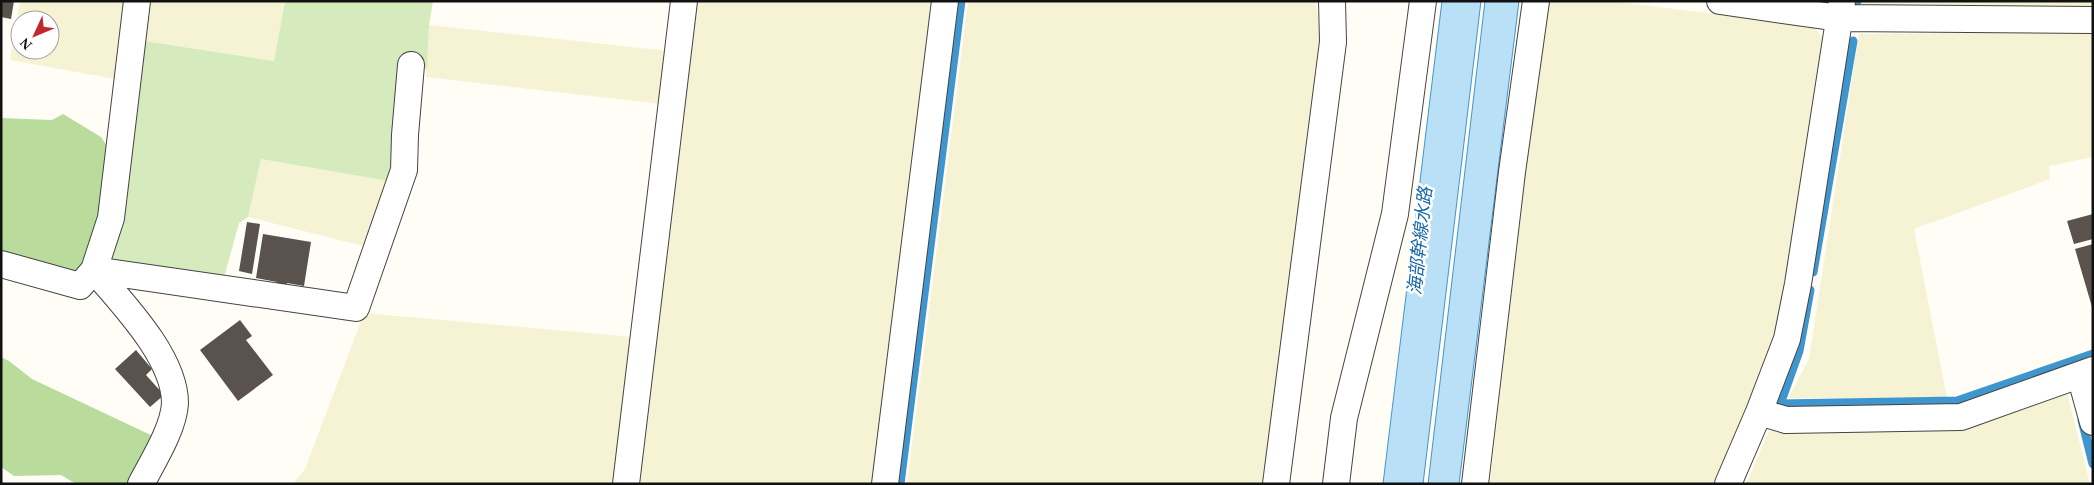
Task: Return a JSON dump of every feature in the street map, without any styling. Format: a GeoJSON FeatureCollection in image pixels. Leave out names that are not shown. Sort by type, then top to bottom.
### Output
{"type":"FeatureCollection","features":[{"type":"Feature","properties":{"kind":"street"},"geometry":{"type":"LineString","coordinates":[[1,264],[80,286],[94,270],[112,218],[137,1]]}},
{"type":"Feature","properties":{"kind":"street"},"geometry":{"type":"LineString","coordinates":[[626,484],[684,1]]}},
{"type":"Feature","properties":{"kind":"street"},"geometry":{"type":"LineString","coordinates":[[886,484],[945,1]]}},
{"type":"Feature","properties":{"kind":"street"},"geometry":{"type":"LineString","coordinates":[[1276,484],[1333,42],[1332,1]]}},
{"type":"Feature","properties":{"kind":"street"},"geometry":{"type":"LineString","coordinates":[[1336,484],[1344,418],[1395,214],[1423,1]]}},
{"type":"Feature","properties":{"kind":"street"},"geometry":{"type":"LineString","coordinates":[[1475,484],[1512,172],[1536,1]]}},
{"type":"Feature","properties":{"kind":"street"},"geometry":{"type":"LineString","coordinates":[[1720,1],[1841,10],[2093,20]]}},
{"type":"Feature","properties":{"kind":"street"},"geometry":{"type":"LineString","coordinates":[[1728,484],[1759,412],[1789,330],[1798,284],[1841,10]]}},
{"type":"Feature","properties":{"kind":"street"},"geometry":{"type":"LineString","coordinates":[[94,270],[356,308],[404,170],[404,135],[411,65]]}},
{"type":"Feature","properties":{"kind":"street"},"geometry":{"type":"LineString","coordinates":[[94,270],[137,321],[170,373],[175,403],[167,434],[141,484]]}},
{"type":"Feature","properties":{"kind":"street"},"geometry":{"type":"LineString","coordinates":[[1759,412],[1786,420],[1960,417],[2087,372],[2093,422]]}},
{"type":"Feature","properties":{"kind":"shaded area"},"geometry":{"type":"Polygon","coordinates":[[[20,1],[125,1],[115,79],[10,60],[60,60],[60,10],[18,10],[20,1]]]}},
{"type":"Feature","properties":{"kind":"shaded area"},"geometry":{"type":"Polygon","coordinates":[[[143,1],[285,1],[274,61],[138,40],[143,1]]]}},
{"type":"Feature","properties":{"kind":"shaded area"},"geometry":{"type":"Polygon","coordinates":[[[693,1],[932,1],[874,484],[636,484],[693,1]]]}},
{"type":"Feature","properties":{"kind":"shaded area"},"geometry":{"type":"Polygon","coordinates":[[[968,1],[1316,1],[1321,44],[1266,484],[907,484],[968,1]]]}},
{"type":"Feature","properties":{"kind":"shaded area"},"geometry":{"type":"Polygon","coordinates":[[[1544,1],[1609,1],[1813,26],[1828,44],[1780,338],[1716,484],[1490,484],[1544,1]]]}},
{"type":"Feature","properties":{"kind":"shaded area"},"geometry":{"type":"Polygon","coordinates":[[[1863,1],[2093,1],[2093,11],[1861,10],[1863,1]]]}},
{"type":"Feature","properties":{"kind":"shaded area"},"geometry":{"type":"Polygon","coordinates":[[[429,25],[668,51],[661,104],[426,77],[429,25]]]}},
{"type":"Feature","properties":{"kind":"shaded area"},"geometry":{"type":"Polygon","coordinates":[[[2093,32],[2093,157],[2049,166],[2050,179],[1914,229],[1947,398],[1788,398],[1809,359],[1859,34],[2093,32]]]}},
{"type":"Feature","properties":{"kind":"shaded area"},"geometry":{"type":"Polygon","coordinates":[[[261,159],[394,182],[371,248],[248,217],[261,159]]]}},
{"type":"Feature","properties":{"kind":"shaded area"},"geometry":{"type":"Polygon","coordinates":[[[364,313],[633,337],[615,484],[293,484],[305,469],[364,313]]]}},
{"type":"Feature","properties":{"kind":"shaded area"},"geometry":{"type":"Polygon","coordinates":[[[2066,389],[2090,484],[1746,484],[1769,431],[1956,427],[2066,389]]]}},
{"type":"Feature","properties":{"kind":"green space"},"geometry":{"type":"Polygon","coordinates":[[[285,1],[433,1],[429,25],[427,69],[404,65],[394,182],[261,159],[248,217],[239,223],[223,281],[105,265],[138,40],[274,61],[285,1]]]}},
{"type":"Feature","properties":{"kind":"green space"},"geometry":{"type":"Polygon","coordinates":[[[63,114],[101,137],[113,155],[105,219],[77,277],[1,258],[1,118],[52,120],[63,114]]]}},
{"type":"Feature","properties":{"kind":"green space"},"geometry":{"type":"Polygon","coordinates":[[[1,357],[32,379],[155,437],[128,484],[76,484],[61,475],[14,476],[1,467],[1,357]]]}},
{"type":"Feature","properties":{"kind":"water","name":"海部幹線水路"},"geometry":{"type":"Polygon","coordinates":[[[1442,1],[1481,1],[1423,484],[1383,484],[1442,1]]]}},
{"type":"Feature","properties":{"kind":"water"},"geometry":{"type":"Polygon","coordinates":[[[1485,1],[1519,1],[1459,484],[1428,484],[1485,1]]]}},
{"type":"Feature","properties":{"kind":"building"},"geometry":{"type":"Polygon","coordinates":[[[1,1],[14,1],[12,10],[10,10],[10,19],[1,17],[1,1]]]}},
{"type":"Feature","properties":{"kind":"building"},"geometry":{"type":"Polygon","coordinates":[[[2093,214],[2093,239],[2074,244],[2067,221],[2093,214]]]}},
{"type":"Feature","properties":{"kind":"building"},"geometry":{"type":"Polygon","coordinates":[[[247,222],[260,224],[252,274],[239,271],[247,222]]]}},
{"type":"Feature","properties":{"kind":"building"},"geometry":{"type":"Polygon","coordinates":[[[263,234],[311,242],[304,286],[287,283],[287,287],[276,285],[277,282],[256,278],[263,234]]]}},
{"type":"Feature","properties":{"kind":"building"},"geometry":{"type":"Polygon","coordinates":[[[2093,244],[2093,307],[2092,307],[2075,249],[2093,244]]]}},
{"type":"Feature","properties":{"kind":"building"},"geometry":{"type":"Polygon","coordinates":[[[240,320],[252,336],[246,340],[273,375],[238,401],[200,350],[240,320]]]}},
{"type":"Feature","properties":{"kind":"building"},"geometry":{"type":"Polygon","coordinates":[[[136,350],[152,369],[146,375],[164,395],[150,407],[115,369],[136,350]]]}},
{"type":"Feature","properties":{"kind":"waterway"},"geometry":{"type":"LineString","coordinates":[[900,484],[961,1]]}},
{"type":"Feature","properties":{"kind":"waterway"},"geometry":{"type":"LineString","coordinates":[[1813,272],[1853,41]]}},
{"type":"Feature","properties":{"kind":"waterway"},"geometry":{"type":"LineString","coordinates":[[1810,290],[1799,351],[1780,404],[1957,401],[2093,354]]}},
{"type":"Feature","properties":{"kind":"waterway"},"geometry":{"type":"LineString","coordinates":[[2082,420],[2093,464]]}}]}
